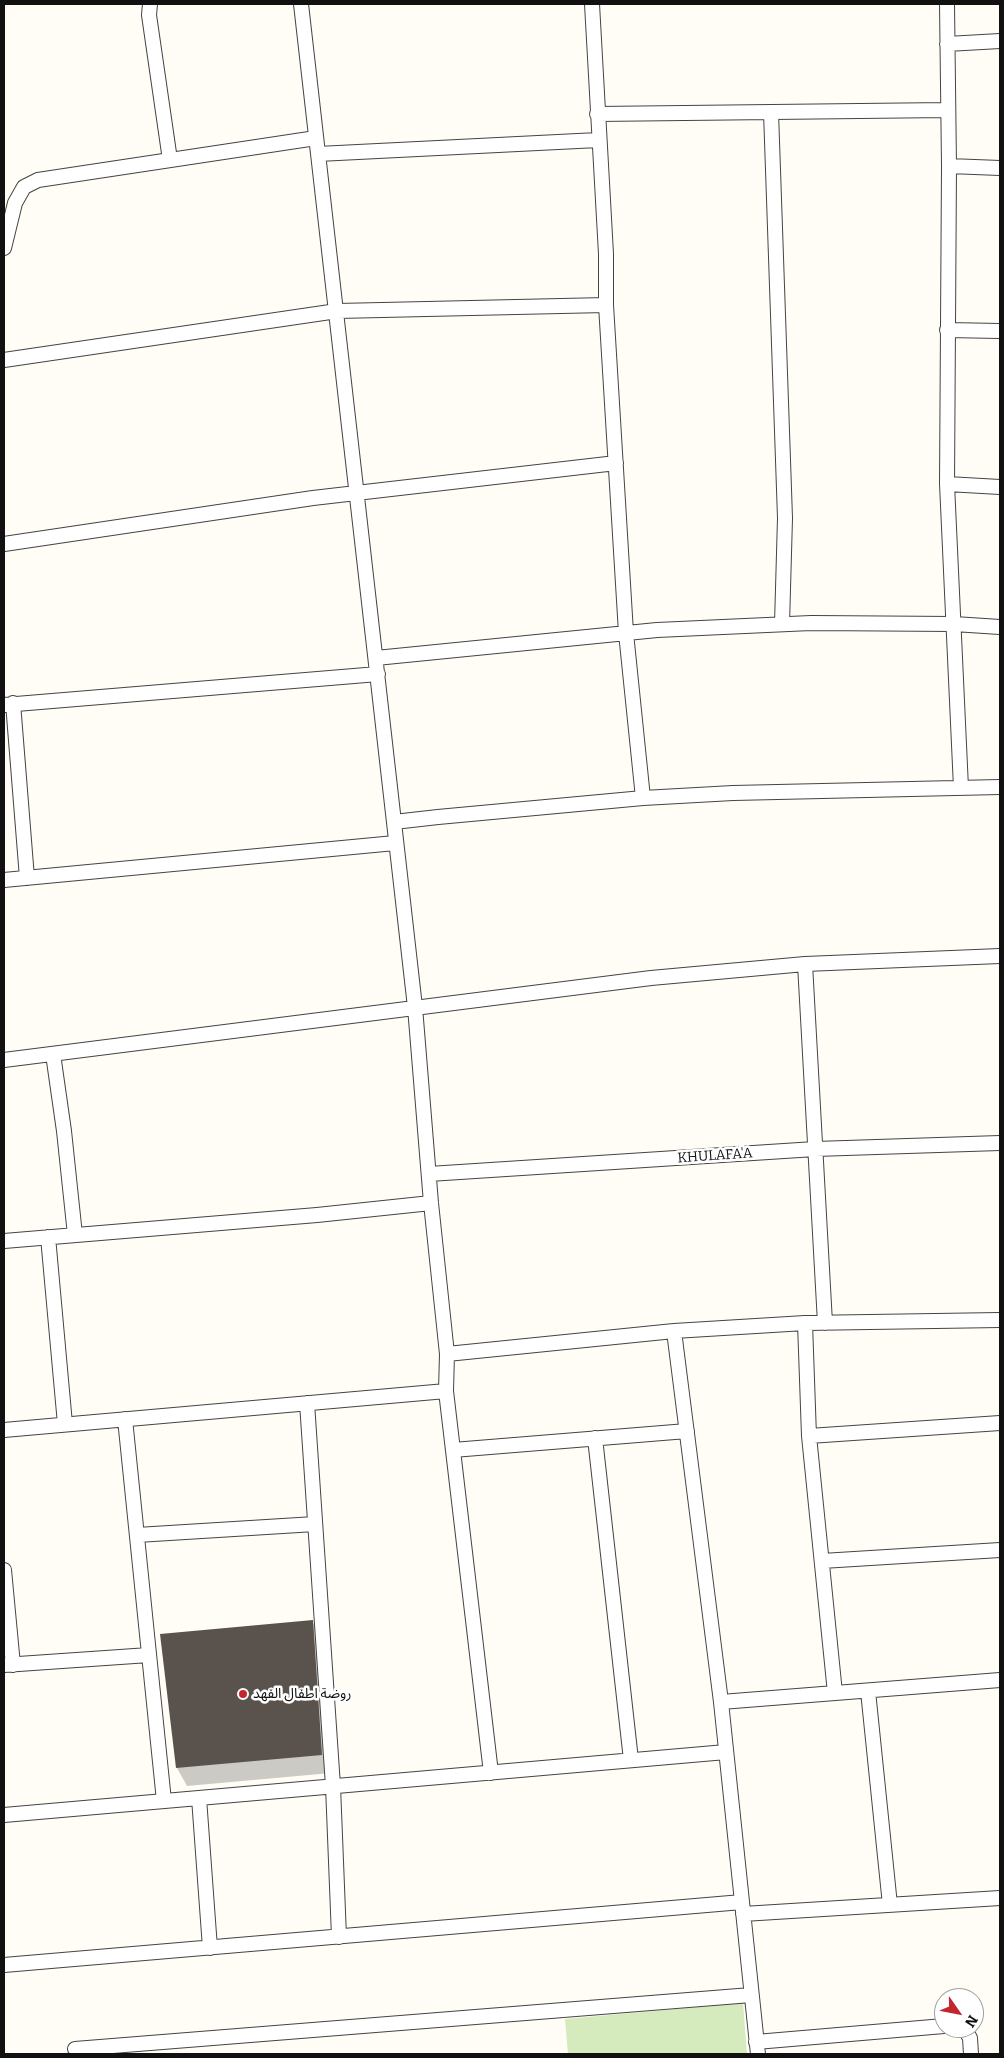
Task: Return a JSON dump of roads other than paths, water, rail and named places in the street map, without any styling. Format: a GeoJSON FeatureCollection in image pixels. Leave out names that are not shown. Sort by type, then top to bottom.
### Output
{"type":"FeatureCollection","features":[{"type":"Feature","properties":{"kind":"street"},"geometry":{"type":"LineString","coordinates":[[150,4],[149,15],[170,160]]}},
{"type":"Feature","properties":{"kind":"street"},"geometry":{"type":"LineString","coordinates":[[300,4],[337,311],[395,843],[415,1007],[431,1203],[447,1354],[446,1391],[490,1772]]}},
{"type":"Feature","properties":{"kind":"street"},"geometry":{"type":"LineString","coordinates":[[592,4],[598,140],[606,254],[606,305],[626,633],[642,798]]}},
{"type":"Feature","properties":{"kind":"street"},"geometry":{"type":"LineString","coordinates":[[946,4],[949,166],[947,484],[961,788]]}},
{"type":"Feature","properties":{"kind":"street"},"geometry":{"type":"LineString","coordinates":[[947,44],[1000,41]]}},
{"type":"Feature","properties":{"kind":"street"},"geometry":{"type":"LineString","coordinates":[[597,114],[948,110]]}},
{"type":"Feature","properties":{"kind":"street"},"geometry":{"type":"LineString","coordinates":[[771,112],[786,518],[782,624]]}},
{"type":"Feature","properties":{"kind":"street"},"geometry":{"type":"LineString","coordinates":[[4,248],[15,203],[24,187],[38,180],[316,138]]}},
{"type":"Feature","properties":{"kind":"street"},"geometry":{"type":"LineString","coordinates":[[318,154],[598,140]]}},
{"type":"Feature","properties":{"kind":"street"},"geometry":{"type":"LineString","coordinates":[[949,166],[1000,168]]}},
{"type":"Feature","properties":{"kind":"street"},"geometry":{"type":"LineString","coordinates":[[4,360],[337,311],[606,305]]}},
{"type":"Feature","properties":{"kind":"street"},"geometry":{"type":"LineString","coordinates":[[947,330],[1000,331]]}},
{"type":"Feature","properties":{"kind":"street"},"geometry":{"type":"LineString","coordinates":[[4,544],[356,493],[616,464]]}},
{"type":"Feature","properties":{"kind":"street"},"geometry":{"type":"LineString","coordinates":[[947,484],[1000,487]]}},
{"type":"Feature","properties":{"kind":"street"},"geometry":{"type":"LineString","coordinates":[[376,658],[626,633],[782,624],[954,624],[1000,627]]}},
{"type":"Feature","properties":{"kind":"street"},"geometry":{"type":"LineString","coordinates":[[27,878],[8,704],[378,674]]}},
{"type":"Feature","properties":{"kind":"street"},"geometry":{"type":"LineString","coordinates":[[394,822],[430,817],[642,798],[733,793],[1000,787]]}},
{"type":"Feature","properties":{"kind":"street"},"geometry":{"type":"LineString","coordinates":[[4,880],[395,843]]}},
{"type":"Feature","properties":{"kind":"street"},"geometry":{"type":"LineString","coordinates":[[4,1060],[651,978],[804,964],[1000,956]]}},
{"type":"Feature","properties":{"kind":"street"},"geometry":{"type":"LineString","coordinates":[[804,964],[825,1323]]}},
{"type":"Feature","properties":{"kind":"street"},"geometry":{"type":"LineString","coordinates":[[53,1054],[64,1131],[75,1235]]}},
{"type":"Feature","properties":{"kind":"street","name":"KHULAFA'A"},"geometry":{"type":"LineString","coordinates":[[430,1174],[815,1149],[1000,1143]]}},
{"type":"Feature","properties":{"kind":"street"},"geometry":{"type":"LineString","coordinates":[[4,1241],[317,1215],[431,1203]]}},
{"type":"Feature","properties":{"kind":"street"},"geometry":{"type":"LineString","coordinates":[[48,1237],[65,1424]]}},
{"type":"Feature","properties":{"kind":"street"},"geometry":{"type":"LineString","coordinates":[[447,1354],[674,1330],[825,1323],[1000,1320]]}},
{"type":"Feature","properties":{"kind":"street"},"geometry":{"type":"LineString","coordinates":[[805,1324],[810,1436],[835,1693]]}},
{"type":"Feature","properties":{"kind":"street"},"geometry":{"type":"LineString","coordinates":[[674,1330],[721,1702],[757,2048],[934,2027]]}},
{"type":"Feature","properties":{"kind":"street"},"geometry":{"type":"LineString","coordinates":[[4,1430],[446,1391]]}},
{"type":"Feature","properties":{"kind":"street"},"geometry":{"type":"LineString","coordinates":[[307,1403],[333,1786],[340,1936]]}},
{"type":"Feature","properties":{"kind":"street"},"geometry":{"type":"LineString","coordinates":[[125,1419],[164,1801]]}},
{"type":"Feature","properties":{"kind":"street"},"geometry":{"type":"LineString","coordinates":[[810,1436],[1000,1423]]}},
{"type":"Feature","properties":{"kind":"street"},"geometry":{"type":"LineString","coordinates":[[453,1450],[687,1431]]}},
{"type":"Feature","properties":{"kind":"street"},"geometry":{"type":"LineString","coordinates":[[595,1438],[631,1760]]}},
{"type":"Feature","properties":{"kind":"street"},"geometry":{"type":"LineString","coordinates":[[137,1535],[315,1524]]}},
{"type":"Feature","properties":{"kind":"street"},"geometry":{"type":"LineString","coordinates":[[822,1561],[1000,1550]]}},
{"type":"Feature","properties":{"kind":"street"},"geometry":{"type":"LineString","coordinates":[[4,1570],[8,1665],[149,1655]]}},
{"type":"Feature","properties":{"kind":"street"},"geometry":{"type":"LineString","coordinates":[[721,1702],[1000,1680]]}},
{"type":"Feature","properties":{"kind":"street"},"geometry":{"type":"LineString","coordinates":[[868,1691],[890,1905]]}},
{"type":"Feature","properties":{"kind":"street"},"geometry":{"type":"LineString","coordinates":[[4,1815],[726,1752]]}},
{"type":"Feature","properties":{"kind":"street"},"geometry":{"type":"LineString","coordinates":[[199,1798],[210,1948]]}},
{"type":"Feature","properties":{"kind":"street"},"geometry":{"type":"LineString","coordinates":[[4,1965],[340,1936],[742,1908],[890,1905],[1000,1898]]}},
{"type":"Feature","properties":{"kind":"street"},"geometry":{"type":"LineString","coordinates":[[75,2049],[751,1995]]}},
{"type":"Feature","properties":{"kind":"street"},"geometry":{"type":"LineString","coordinates":[[970,2038],[971,2054]]}},
{"type":"Feature","properties":{"kind":"place","name":"روضة اطفال الفهد"},"geometry":{"type":"Point","coordinates":[243,1694]}}]}
